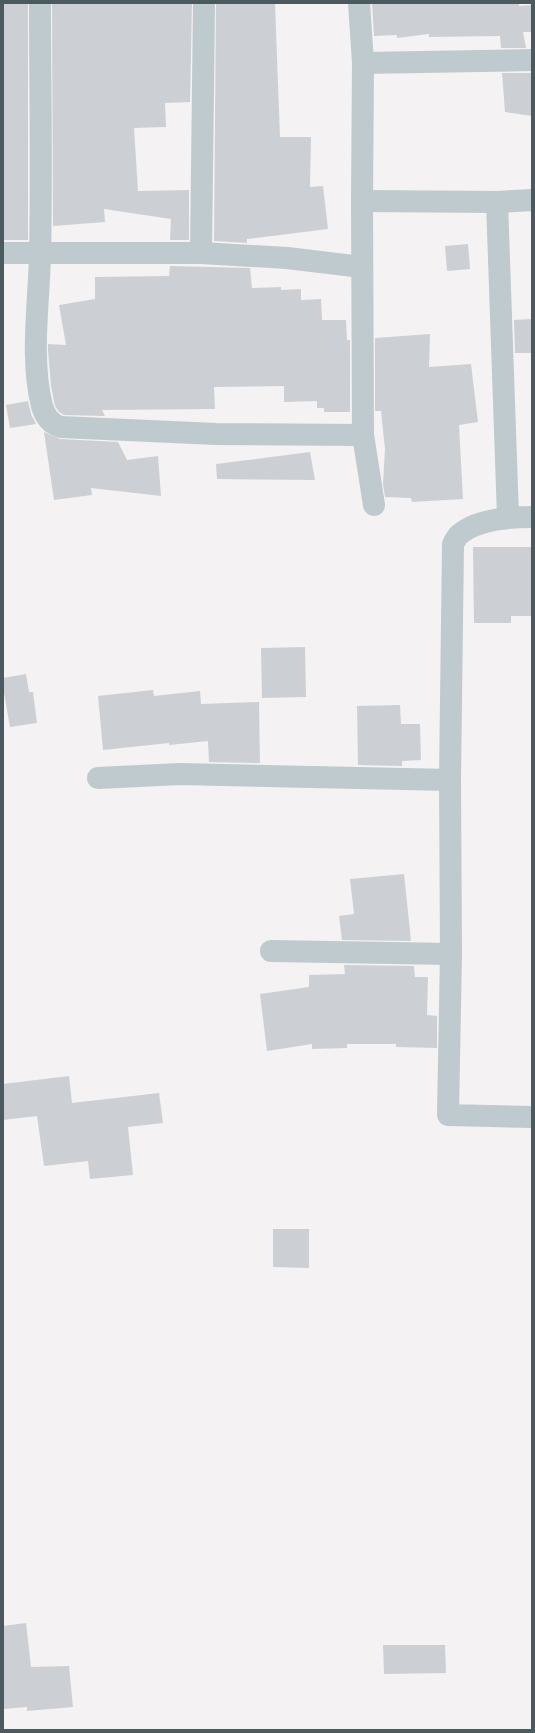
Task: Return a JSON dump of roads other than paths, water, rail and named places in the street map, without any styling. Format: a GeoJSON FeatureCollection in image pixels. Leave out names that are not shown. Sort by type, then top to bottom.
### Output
{"type":"FeatureCollection","features":[{"type":"Feature","properties":{"kind":"street"},"geometry":{"type":"LineString","coordinates":[[40,3],[40,254],[36,337],[38,380],[42,407],[52,424],[61,427],[216,434],[363,435]]}},
{"type":"Feature","properties":{"kind":"street"},"geometry":{"type":"LineString","coordinates":[[201,253],[204,3]]}},
{"type":"Feature","properties":{"kind":"street"},"geometry":{"type":"LineString","coordinates":[[359,3],[363,63],[363,435],[374,505]]}},
{"type":"Feature","properties":{"kind":"street"},"geometry":{"type":"LineString","coordinates":[[363,63],[532,60]]}},
{"type":"Feature","properties":{"kind":"street"},"geometry":{"type":"LineString","coordinates":[[362,201],[497,202],[532,200]]}},
{"type":"Feature","properties":{"kind":"street"},"geometry":{"type":"LineString","coordinates":[[497,202],[508,517]]}},
{"type":"Feature","properties":{"kind":"street"},"geometry":{"type":"LineString","coordinates":[[3,253],[201,253],[287,258],[362,267]]}},
{"type":"Feature","properties":{"kind":"street"},"geometry":{"type":"LineString","coordinates":[[532,517],[508,517],[474,526],[459,534],[453,544],[450,780],[451,954],[448,1115],[532,1117]]}},
{"type":"Feature","properties":{"kind":"street"},"geometry":{"type":"LineString","coordinates":[[98,778],[180,774],[450,780]]}},
{"type":"Feature","properties":{"kind":"street"},"geometry":{"type":"LineString","coordinates":[[271,951],[451,954]]}}]}
